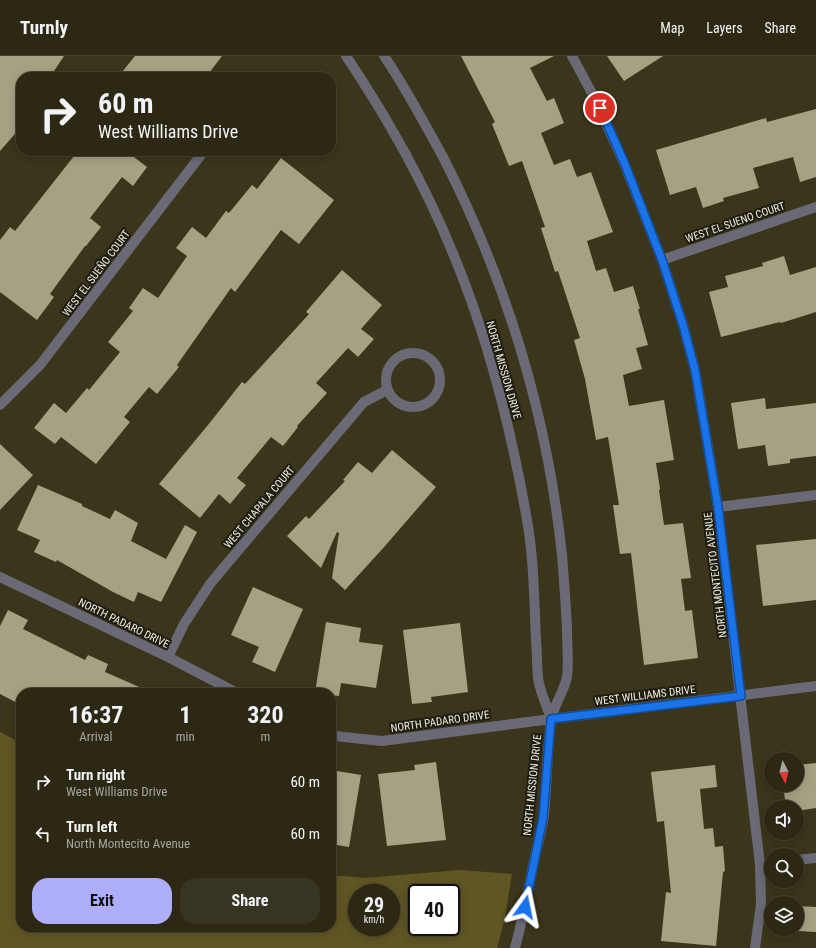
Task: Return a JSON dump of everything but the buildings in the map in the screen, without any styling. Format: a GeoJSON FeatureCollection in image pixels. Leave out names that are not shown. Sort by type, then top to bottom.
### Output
{"type":"FeatureCollection","features":[{"type":"Feature","properties":{"kind":"street","name":"NORTH MISSION DRIVE"},"geometry":{"type":"LineString","coordinates":[[346,56],[371,93],[396,135],[428,197],[452,250],[487,347],[504,409],[527,522],[534,588],[538,680],[551,719]]}},
{"type":"Feature","properties":{"kind":"street","name":"NORTH MISSION DRIVE"},"geometry":{"type":"LineString","coordinates":[[384,56],[424,122],[475,224],[500,284],[522,350],[535,399],[557,511],[566,602],[566,679],[551,719],[543,818],[515,948]]}},
{"type":"Feature","properties":{"kind":"street","name":"NORTH MONTECITO AVENUE"},"geometry":{"type":"LineString","coordinates":[[572,56],[610,129],[624,162],[662,260],[683,325],[695,370],[718,507],[760,865],[761,904],[755,948]]}},
{"type":"Feature","properties":{"kind":"street","name":"WEST EL SUEÑO COURT"},"geometry":{"type":"LineString","coordinates":[[0,405],[40,366],[200,156]]}},
{"type":"Feature","properties":{"kind":"street","name":"WEST EL SUENO COURT"},"geometry":{"type":"LineString","coordinates":[[662,260],[816,206]]}},
{"type":"Feature","properties":{"kind":"street"},"geometry":{"type":"LineString","coordinates":[[415,352],[432,360],[440,376],[436,393],[431,400],[423,405],[415,407],[398,403],[387,390],[385,380],[386,371],[391,363],[406,353],[415,352]]}},
{"type":"Feature","properties":{"kind":"street","name":"WEST CHAPALA COURT"},"geometry":{"type":"LineString","coordinates":[[168,658],[184,624],[210,584],[364,402],[387,390]]}},
{"type":"Feature","properties":{"kind":"street"},"geometry":{"type":"LineString","coordinates":[[718,507],[816,495]]}},
{"type":"Feature","properties":{"kind":"street","name":"NORTH PADARO DRIVE"},"geometry":{"type":"LineString","coordinates":[[0,577],[227,688]]}},
{"type":"Feature","properties":{"kind":"street","name":"WEST WILLIAMS DRIVE"},"geometry":{"type":"LineString","coordinates":[[551,719],[816,686]]}},
{"type":"Feature","properties":{"kind":"street","name":"NORTH PADARO DRIVE"},"geometry":{"type":"LineString","coordinates":[[336,735],[382,741],[551,719]]}},
{"type":"Feature","properties":{"kind":"street"},"geometry":{"type":"LineString","coordinates":[[804,859],[816,858]]}},
{"type":"Feature","properties":{"kind":"street"},"geometry":{"type":"LineString","coordinates":[[760,865],[764,865]]}},
{"type":"Feature","properties":{"kind":"shaded area"},"geometry":{"type":"Polygon","coordinates":[[[0,732],[16,740],[16,932],[336,932],[336,875],[366,878],[459,870],[512,874],[505,917],[497,948],[0,948],[0,732]]]}},
{"type":"Feature","properties":{"kind":"route"},"geometry":{"type":"LineString","coordinates":[[525,907],[543,818],[551,719],[741,696],[718,507],[695,370],[683,325],[662,260],[624,162],[600,108]]}}]}
